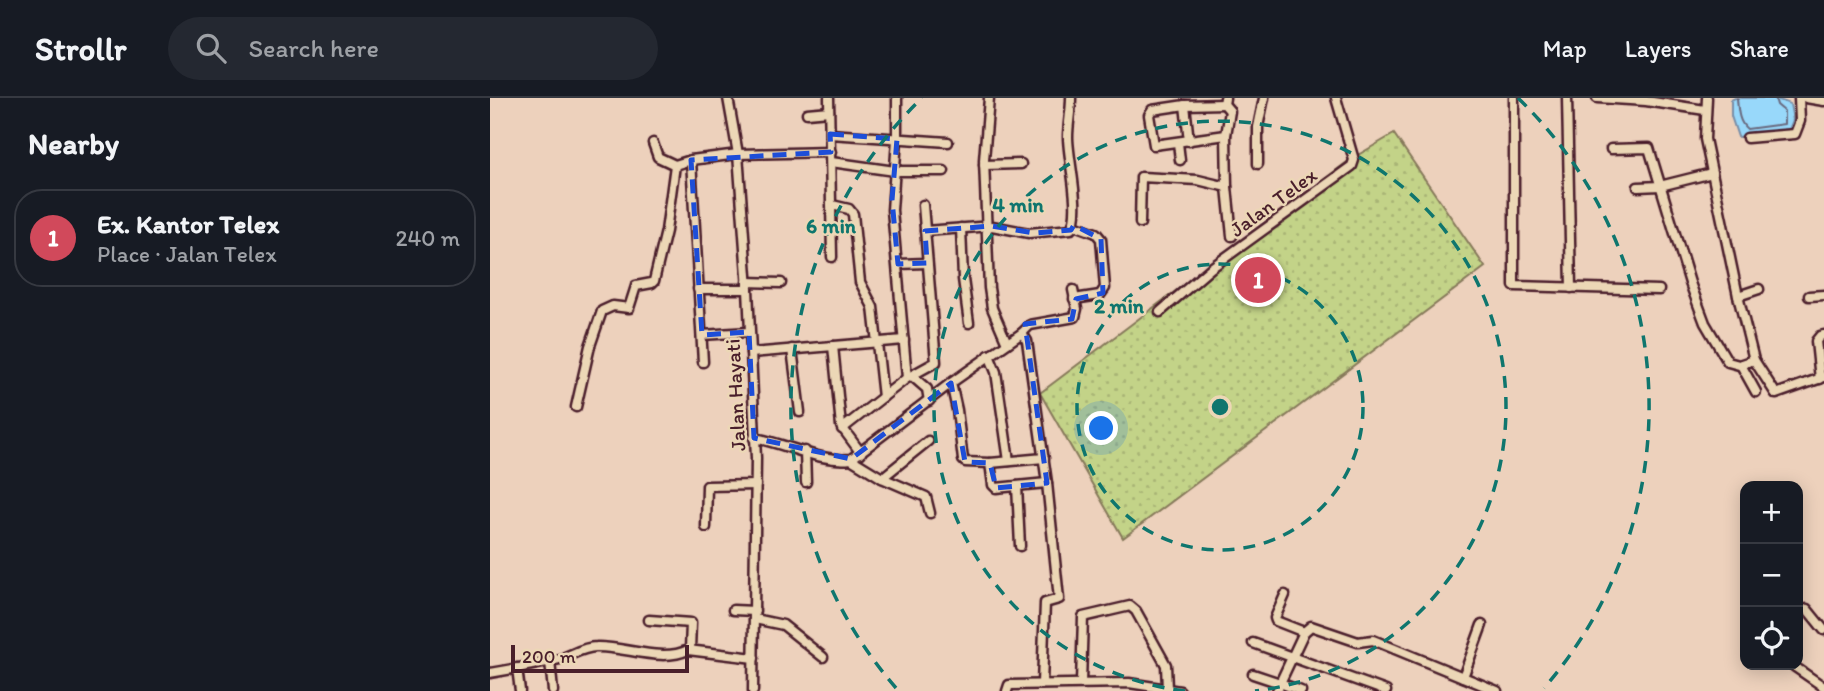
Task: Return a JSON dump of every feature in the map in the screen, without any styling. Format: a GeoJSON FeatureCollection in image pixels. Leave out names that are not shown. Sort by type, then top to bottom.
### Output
{"type":"FeatureCollection","features":[{"type":"Feature","properties":{"kind":"street","name":"Jalan Hayati"},"geometry":{"type":"LineString","coordinates":[[728,98],[738,154],[751,353],[756,485],[753,691]]}},
{"type":"Feature","properties":{"kind":"street"},"geometry":{"type":"LineString","coordinates":[[829,98],[832,257]]}},
{"type":"Feature","properties":{"kind":"street"},"geometry":{"type":"LineString","coordinates":[[897,98],[892,200],[904,340],[910,377],[925,386],[929,401]]}},
{"type":"Feature","properties":{"kind":"street"},"geometry":{"type":"LineString","coordinates":[[989,98],[984,165],[992,308],[1007,343]]}},
{"type":"Feature","properties":{"kind":"street"},"geometry":{"type":"LineString","coordinates":[[925,231],[987,227],[1034,233],[1068,230],[1074,225],[1075,190],[1071,178],[1068,136],[1071,98]]}},
{"type":"Feature","properties":{"kind":"street"},"geometry":{"type":"LineString","coordinates":[[1258,164],[1258,127],[1264,98]]}},
{"type":"Feature","properties":{"kind":"street","name":"Jalan Telex"},"geometry":{"type":"LineString","coordinates":[[1160,312],[1211,268],[1352,166],[1354,160],[1336,98]]}},
{"type":"Feature","properties":{"kind":"street"},"geometry":{"type":"LineString","coordinates":[[1514,98],[1514,286],[1659,290]]}},
{"type":"Feature","properties":{"kind":"street"},"geometry":{"type":"LineString","coordinates":[[1567,98],[1571,288]]}},
{"type":"Feature","properties":{"kind":"street"},"geometry":{"type":"LineString","coordinates":[[1597,98],[1646,101],[1705,110]]}},
{"type":"Feature","properties":{"kind":"street"},"geometry":{"type":"LineString","coordinates":[[1707,98],[1705,139],[1738,296],[1754,360],[1776,394],[1822,378],[1816,341],[1824,335]]}},
{"type":"Feature","properties":{"kind":"street"},"geometry":{"type":"LineString","coordinates":[[1747,138],[1795,134],[1800,120],[1799,98]]}},
{"type":"Feature","properties":{"kind":"street"},"geometry":{"type":"LineString","coordinates":[[1806,98],[1824,101]]}},
{"type":"Feature","properties":{"kind":"street"},"geometry":{"type":"LineString","coordinates":[[1226,135],[1154,145],[1149,113],[1152,110],[1224,101],[1230,111],[1226,135],[1232,236]]}},
{"type":"Feature","properties":{"kind":"street"},"geometry":{"type":"LineString","coordinates":[[1185,106],[1189,141]]}},
{"type":"Feature","properties":{"kind":"street"},"geometry":{"type":"LineString","coordinates":[[807,113],[829,111]]}},
{"type":"Feature","properties":{"kind":"street"},"geometry":{"type":"LineString","coordinates":[[830,134],[948,142]]}},
{"type":"Feature","properties":{"kind":"street"},"geometry":{"type":"LineString","coordinates":[[653,143],[659,157],[675,165],[691,160],[738,154],[831,157],[895,171],[944,172]]}},
{"type":"Feature","properties":{"kind":"street"},"geometry":{"type":"LineString","coordinates":[[1178,143],[1180,160]]}},
{"type":"Feature","properties":{"kind":"street"},"geometry":{"type":"LineString","coordinates":[[1611,149],[1648,146],[1705,323],[1728,362],[1741,365],[1754,360]]}},
{"type":"Feature","properties":{"kind":"street"},"geometry":{"type":"LineString","coordinates":[[691,160],[703,362]]}},
{"type":"Feature","properties":{"kind":"street"},"geometry":{"type":"LineString","coordinates":[[984,165],[1021,164]]}},
{"type":"Feature","properties":{"kind":"street"},"geometry":{"type":"LineString","coordinates":[[576,407],[601,311],[612,306],[629,308],[636,286],[654,281],[666,231],[675,165]]}},
{"type":"Feature","properties":{"kind":"street"},"geometry":{"type":"LineString","coordinates":[[1639,187],[1660,186],[1712,173]]}},
{"type":"Feature","properties":{"kind":"street"},"geometry":{"type":"LineString","coordinates":[[1140,223],[1141,177],[1198,180],[1227,187]]}},
{"type":"Feature","properties":{"kind":"street"},"geometry":{"type":"LineString","coordinates":[[832,205],[849,209],[853,214],[860,282],[873,307],[883,397]]}},
{"type":"Feature","properties":{"kind":"street"},"geometry":{"type":"LineString","coordinates":[[842,429],[910,377],[936,362],[923,205]]}},
{"type":"Feature","properties":{"kind":"street"},"geometry":{"type":"LineString","coordinates":[[754,439],[834,459],[851,459],[1022,333],[1030,324],[1075,317],[1074,295],[1100,295],[1105,288],[1101,239],[1096,233],[1074,225]]}},
{"type":"Feature","properties":{"kind":"street"},"geometry":{"type":"LineString","coordinates":[[961,228],[963,279],[969,323]]}},
{"type":"Feature","properties":{"kind":"street"},"geometry":{"type":"LineString","coordinates":[[898,264],[927,262]]}},
{"type":"Feature","properties":{"kind":"street"},"geometry":{"type":"LineString","coordinates":[[698,289],[781,283]]}},
{"type":"Feature","properties":{"kind":"street"},"geometry":{"type":"LineString","coordinates":[[1738,296],[1759,289]]}},
{"type":"Feature","properties":{"kind":"street"},"geometry":{"type":"LineString","coordinates":[[1809,296],[1824,295]]}},
{"type":"Feature","properties":{"kind":"street"},"geometry":{"type":"LineString","coordinates":[[702,335],[750,332]]}},
{"type":"Feature","properties":{"kind":"street"},"geometry":{"type":"LineString","coordinates":[[1022,333],[1027,341],[1044,458],[1059,599],[1045,603],[1044,686]]}},
{"type":"Feature","properties":{"kind":"street"},"geometry":{"type":"LineString","coordinates":[[751,353],[904,340]]}},
{"type":"Feature","properties":{"kind":"street"},"geometry":{"type":"LineString","coordinates":[[833,346],[842,429],[861,453]]}},
{"type":"Feature","properties":{"kind":"street"},"geometry":{"type":"LineString","coordinates":[[792,349],[800,412]]}},
{"type":"Feature","properties":{"kind":"street"},"geometry":{"type":"LineString","coordinates":[[989,355],[996,372],[1009,461]]}},
{"type":"Feature","properties":{"kind":"street"},"geometry":{"type":"LineString","coordinates":[[1741,365],[1756,392]]}},
{"type":"Feature","properties":{"kind":"street"},"geometry":{"type":"LineString","coordinates":[[951,383],[963,460],[969,464],[1044,458]]}},
{"type":"Feature","properties":{"kind":"street"},"geometry":{"type":"LineString","coordinates":[[882,478],[928,441]]}},
{"type":"Feature","properties":{"kind":"street"},"geometry":{"type":"LineString","coordinates":[[805,451],[806,482]]}},
{"type":"Feature","properties":{"kind":"street"},"geometry":{"type":"LineString","coordinates":[[851,459],[882,478],[926,497],[930,513]]}},
{"type":"Feature","properties":{"kind":"street"},"geometry":{"type":"LineString","coordinates":[[990,463],[995,487],[1047,483]]}},
{"type":"Feature","properties":{"kind":"street"},"geometry":{"type":"LineString","coordinates":[[706,527],[707,486],[756,485]]}},
{"type":"Feature","properties":{"kind":"street"},"geometry":{"type":"LineString","coordinates":[[1017,486],[1020,546]]}},
{"type":"Feature","properties":{"kind":"street"},"geometry":{"type":"LineString","coordinates":[[1285,595],[1276,621],[1304,632]]}},
{"type":"Feature","properties":{"kind":"street"},"geometry":{"type":"LineString","coordinates":[[1081,684],[1083,617],[1130,606],[1136,611],[1166,665],[1167,689]]}},
{"type":"Feature","properties":{"kind":"street"},"geometry":{"type":"LineString","coordinates":[[1807,609],[1824,630]]}},
{"type":"Feature","properties":{"kind":"street"},"geometry":{"type":"LineString","coordinates":[[733,610],[783,625],[823,657]]}},
{"type":"Feature","properties":{"kind":"street"},"geometry":{"type":"LineString","coordinates":[[649,620],[691,623],[690,650]]}},
{"type":"Feature","properties":{"kind":"street"},"geometry":{"type":"LineString","coordinates":[[1463,677],[1482,625]]}},
{"type":"Feature","properties":{"kind":"street"},"geometry":{"type":"LineString","coordinates":[[1278,687],[1304,632],[1311,626],[1358,642],[1370,640],[1497,691]]}},
{"type":"Feature","properties":{"kind":"street"},"geometry":{"type":"LineString","coordinates":[[1253,643],[1364,687],[1386,691]]}},
{"type":"Feature","properties":{"kind":"street"},"geometry":{"type":"LineString","coordinates":[[490,673],[552,661],[598,646],[672,655],[690,650],[754,658]]}},
{"type":"Feature","properties":{"kind":"street"},"geometry":{"type":"LineString","coordinates":[[552,661],[554,691]]}},
{"type":"Feature","properties":{"kind":"street"},"geometry":{"type":"LineString","coordinates":[[517,668],[520,691]]}},
{"type":"Feature","properties":{"kind":"street"},"geometry":{"type":"LineString","coordinates":[[1800,670],[1824,687]]}},
{"type":"Feature","properties":{"kind":"street"},"geometry":{"type":"LineString","coordinates":[[1253,674],[1278,687],[1301,691]]}},
{"type":"Feature","properties":{"kind":"street"},"geometry":{"type":"LineString","coordinates":[[1007,691],[1009,685],[1081,684],[1180,691]]}},
{"type":"Feature","properties":{"kind":"highlighted area"},"geometry":{"type":"Polygon","coordinates":[[[830,134],[897,139],[892,200],[898,264],[927,263],[925,231],[992,226],[1034,233],[1071,230],[1074,225],[1101,239],[1103,293],[1076,299],[1072,319],[1025,324],[1047,483],[996,488],[990,463],[965,462],[951,383],[851,459],[754,438],[749,332],[702,335],[691,160],[831,152],[830,134]]]}},
{"type":"Feature","properties":{"kind":"green space"},"geometry":{"type":"Polygon","coordinates":[[[1394,134],[1485,267],[1123,538],[1040,393],[1351,159],[1394,134]]]}},
{"type":"Feature","properties":{"kind":"water"},"geometry":{"type":"Polygon","coordinates":[[[1774,98],[1790,104],[1793,120],[1788,132],[1738,137],[1731,116],[1731,100],[1774,98]]]}},
{"type":"Feature","properties":{"kind":"place","name":"Ex. Kantor Telex"},"geometry":{"type":"Point","coordinates":[1258,280]}}]}
